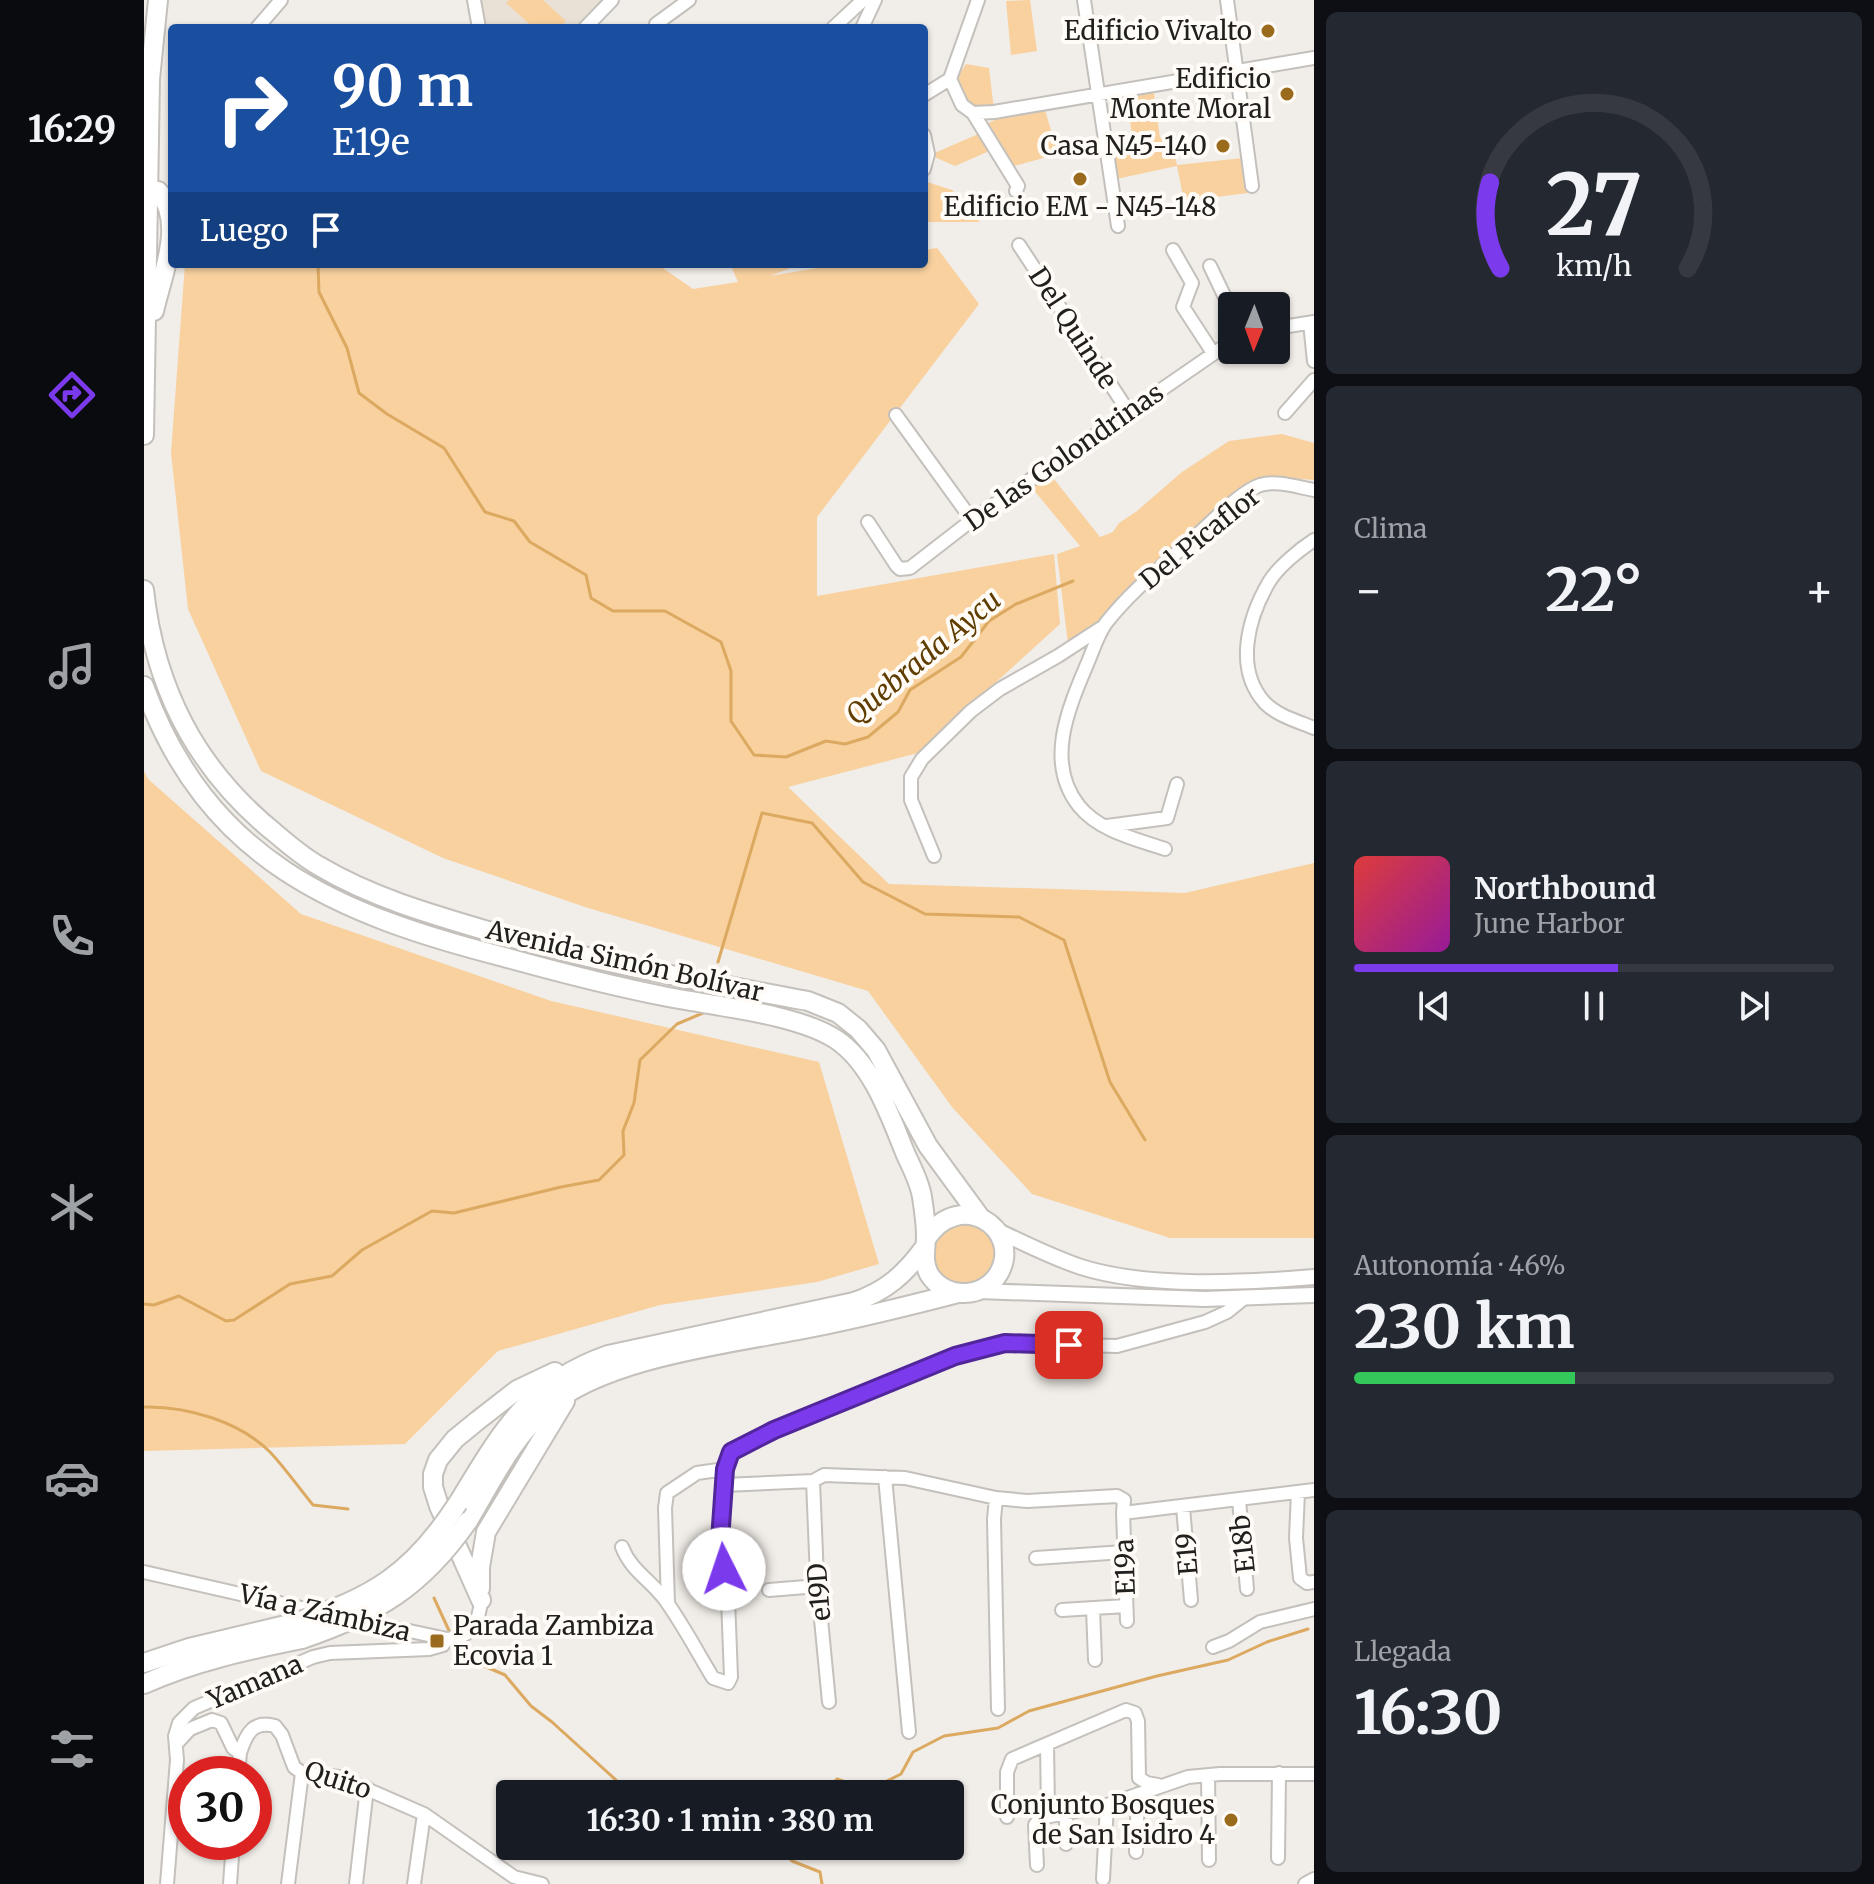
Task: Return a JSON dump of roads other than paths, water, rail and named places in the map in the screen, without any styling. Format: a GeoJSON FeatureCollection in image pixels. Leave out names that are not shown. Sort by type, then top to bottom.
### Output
{"type":"FeatureCollection","features":[{"type":"Feature","properties":{"kind":"highway"},"geometry":{"type":"LineString","coordinates":[[144,435],[150,79],[158,0]]}},
{"type":"Feature","properties":{"kind":"highway"},"geometry":{"type":"LineString","coordinates":[[158,191],[168,205]]}},
{"type":"Feature","properties":{"kind":"highway"},"geometry":{"type":"LineString","coordinates":[[146,348],[168,247]]}},
{"type":"Feature","properties":{"kind":"highway","name":"Avenida Simón Bolívar"},"geometry":{"type":"LineString","coordinates":[[144,590],[148,630],[161,677],[195,747],[228,791],[316,865],[411,908],[551,950],[808,1001],[838,1013],[858,1029],[876,1050],[928,1146],[980,1217]]}},
{"type":"Feature","properties":{"kind":"highway","name":"Avenida Simón Bolívar"},"geometry":{"type":"LineString","coordinates":[[144,686],[155,716],[177,758],[207,802],[246,842],[283,871],[328,898],[448,943],[613,986],[798,1022],[837,1040],[851,1052],[870,1077],[888,1112],[922,1193],[925,1244]]}},
{"type":"Feature","properties":{"kind":"highway"},"geometry":{"type":"LineString","coordinates":[[144,1663],[189,1648],[298,1631],[369,1594],[407,1568],[437,1536],[494,1443],[524,1405],[544,1387],[574,1369],[608,1355],[875,1295],[901,1276],[935,1226],[949,1217],[964,1214],[980,1217],[996,1230],[1004,1252],[1002,1264],[978,1302],[829,1329],[812,1327]]}},
{"type":"Feature","properties":{"kind":"highway"},"geometry":{"type":"LineString","coordinates":[[925,1244],[928,1272],[936,1282],[958,1293]]}},
{"type":"Feature","properties":{"kind":"highway"},"geometry":{"type":"LineString","coordinates":[[144,1684],[173,1671],[377,1609],[390,1601],[446,1552],[531,1423],[549,1405],[603,1376],[649,1362],[958,1293],[987,1292]]}},
{"type":"Feature","properties":{"kind":"highway"},"geometry":{"type":"LineString","coordinates":[[481,1600],[433,1487],[438,1460],[455,1439],[517,1390],[552,1373],[574,1369]]}},
{"type":"Feature","properties":{"kind":"highway"},"geometry":{"type":"LineString","coordinates":[[481,1600],[480,1567],[486,1532],[570,1392]]}},
{"type":"Feature","properties":{"kind":"main road"},"geometry":{"type":"LineString","coordinates":[[996,1230],[1081,1267],[1124,1277],[1260,1281],[1314,1277]]}},
{"type":"Feature","properties":{"kind":"main road"},"geometry":{"type":"LineString","coordinates":[[987,1292],[1205,1299],[1314,1295]]}},
{"type":"Feature","properties":{"kind":"street"},"geometry":{"type":"LineString","coordinates":[[260,24],[281,0]]}},
{"type":"Feature","properties":{"kind":"street"},"geometry":{"type":"LineString","coordinates":[[474,0],[478,24]]}},
{"type":"Feature","properties":{"kind":"street"},"geometry":{"type":"LineString","coordinates":[[589,24],[612,0]]}},
{"type":"Feature","properties":{"kind":"street"},"geometry":{"type":"LineString","coordinates":[[656,24],[689,0]]}},
{"type":"Feature","properties":{"kind":"street"},"geometry":{"type":"LineString","coordinates":[[837,24],[863,0]]}},
{"type":"Feature","properties":{"kind":"street"},"geometry":{"type":"LineString","coordinates":[[864,24],[875,0]]}},
{"type":"Feature","properties":{"kind":"street"},"geometry":{"type":"LineString","coordinates":[[928,93],[950,79],[978,0]]}},
{"type":"Feature","properties":{"kind":"street"},"geometry":{"type":"LineString","coordinates":[[1084,0],[1118,226]]}},
{"type":"Feature","properties":{"kind":"street"},"geometry":{"type":"LineString","coordinates":[[1227,0],[1252,186]]}},
{"type":"Feature","properties":{"kind":"street"},"geometry":{"type":"LineString","coordinates":[[973,113],[1314,58]]}},
{"type":"Feature","properties":{"kind":"street"},"geometry":{"type":"LineString","coordinates":[[950,79],[962,105],[973,113],[1018,186],[1016,191]]}},
{"type":"Feature","properties":{"kind":"street","name":"Del Quinde"},"geometry":{"type":"LineString","coordinates":[[1019,245],[1128,411]]}},
{"type":"Feature","properties":{"kind":"street"},"geometry":{"type":"LineString","coordinates":[[1173,250],[1192,283],[1183,307],[1213,353]]}},
{"type":"Feature","properties":{"kind":"street"},"geometry":{"type":"LineString","coordinates":[[1210,266],[1222,292]]}},
{"type":"Feature","properties":{"kind":"street"},"geometry":{"type":"LineString","coordinates":[[1290,326],[1312,322],[1314,361]]}},
{"type":"Feature","properties":{"kind":"street","name":"De las Golondrinas"},"geometry":{"type":"LineString","coordinates":[[868,522],[896,565],[900,569],[910,568],[972,520],[1218,350]]}},
{"type":"Feature","properties":{"kind":"street"},"geometry":{"type":"LineString","coordinates":[[1285,413],[1314,380]]}},
{"type":"Feature","properties":{"kind":"street"},"geometry":{"type":"LineString","coordinates":[[896,415],[972,520]]}},
{"type":"Feature","properties":{"kind":"street","name":"Del Picaflor"},"geometry":{"type":"LineString","coordinates":[[1103,626],[1133,593],[1253,488],[1274,483],[1314,490]]}},
{"type":"Feature","properties":{"kind":"street"},"geometry":{"type":"LineString","coordinates":[[1314,540],[1271,580],[1250,625],[1247,657],[1249,675],[1263,701],[1277,713],[1314,728]]}},
{"type":"Feature","properties":{"kind":"street"},"geometry":{"type":"LineString","coordinates":[[1103,626],[1065,719],[1061,750],[1068,789],[1092,819],[1104,827],[1165,849]]}},
{"type":"Feature","properties":{"kind":"street"},"geometry":{"type":"LineString","coordinates":[[934,856],[911,800],[911,777],[922,759],[971,711],[1000,689],[1103,626]]}},
{"type":"Feature","properties":{"kind":"street"},"geometry":{"type":"LineString","coordinates":[[1104,827],[1167,818],[1177,784]]}},
{"type":"Feature","properties":{"kind":"street"},"geometry":{"type":"LineString","coordinates":[[1205,1299],[1205,1322]]}},
{"type":"Feature","properties":{"kind":"street"},"geometry":{"type":"LineString","coordinates":[[622,1547],[634,1570],[645,1577],[668,1603],[713,1678],[728,1683],[731,1677],[728,1599],[720,1540],[725,1469],[731,1452],[774,1430],[926,1366],[988,1346],[1018,1342],[1117,1346],[1205,1322],[1227,1312],[1243,1299]]}},
{"type":"Feature","properties":{"kind":"street"},"geometry":{"type":"LineString","coordinates":[[668,1603],[667,1493],[697,1473],[725,1469]]}},
{"type":"Feature","properties":{"kind":"street"},"geometry":{"type":"LineString","coordinates":[[724,1485],[813,1481],[824,1475],[885,1477],[1027,1501],[1117,1496],[1124,1500],[1123,1513],[1314,1490]]}},
{"type":"Feature","properties":{"kind":"street"},"geometry":{"type":"LineString","coordinates":[[885,1477],[909,1732]]}},
{"type":"Feature","properties":{"kind":"street","name":"e19D"},"geometry":{"type":"LineString","coordinates":[[813,1481],[818,1586],[829,1702]]}},
{"type":"Feature","properties":{"kind":"street"},"geometry":{"type":"LineString","coordinates":[[1298,1492],[1296,1538],[1300,1578],[1307,1583],[1314,1582]]}},
{"type":"Feature","properties":{"kind":"street"},"geometry":{"type":"LineString","coordinates":[[996,1498],[998,1709]]}},
{"type":"Feature","properties":{"kind":"street","name":"E18b"},"geometry":{"type":"LineString","coordinates":[[1239,1500],[1247,1589]]}},
{"type":"Feature","properties":{"kind":"street","name":"E19"},"geometry":{"type":"LineString","coordinates":[[1183,1507],[1191,1600]]}},
{"type":"Feature","properties":{"kind":"street","name":"E19a"},"geometry":{"type":"LineString","coordinates":[[1123,1513],[1127,1621]]}},
{"type":"Feature","properties":{"kind":"street"},"geometry":{"type":"LineString","coordinates":[[1036,1558],[1124,1552]]}},
{"type":"Feature","properties":{"kind":"street","name":"Vía a Zámbiza"},"geometry":{"type":"LineString","coordinates":[[144,1572],[447,1639],[459,1638],[470,1632],[477,1623],[481,1600]]}},
{"type":"Feature","properties":{"kind":"street"},"geometry":{"type":"LineString","coordinates":[[769,1590],[818,1586]]}},
{"type":"Feature","properties":{"kind":"street"},"geometry":{"type":"LineString","coordinates":[[1062,1610],[1126,1606]]}},
{"type":"Feature","properties":{"kind":"street"},"geometry":{"type":"LineString","coordinates":[[1093,1609],[1095,1660]]}},
{"type":"Feature","properties":{"kind":"street"},"geometry":{"type":"LineString","coordinates":[[1213,1647],[1260,1622],[1314,1609]]}},
{"type":"Feature","properties":{"kind":"street","name":"Yamana"},"geometry":{"type":"LineString","coordinates":[[167,1884],[175,1736],[179,1723],[194,1708],[313,1657],[330,1653],[429,1649],[443,1645],[447,1639]]}},
{"type":"Feature","properties":{"kind":"street"},"geometry":{"type":"LineString","coordinates":[[1007,1817],[1007,1772],[1012,1759],[1126,1710],[1135,1713],[1138,1721],[1139,1778],[1161,1786]]}},
{"type":"Feature","properties":{"kind":"street"},"geometry":{"type":"LineString","coordinates":[[177,1743],[190,1729],[212,1720],[221,1723],[240,1756]]}},
{"type":"Feature","properties":{"kind":"street","name":"Quito"},"geometry":{"type":"LineString","coordinates":[[240,1753],[250,1730],[259,1724],[275,1726],[282,1735],[294,1767],[302,1773],[339,1777],[424,1814],[514,1877],[542,1884]]}},
{"type":"Feature","properties":{"kind":"street"},"geometry":{"type":"LineString","coordinates":[[1047,1744],[1048,1810]]}},
{"type":"Feature","properties":{"kind":"street"},"geometry":{"type":"LineString","coordinates":[[288,1884],[302,1773]]}},
{"type":"Feature","properties":{"kind":"street"},"geometry":{"type":"LineString","coordinates":[[1278,1858],[1279,1773]]}},
{"type":"Feature","properties":{"kind":"street"},"geometry":{"type":"LineString","coordinates":[[1037,1865],[1036,1822],[1040,1818],[1107,1805],[1188,1777],[1314,1774]]}},
{"type":"Feature","properties":{"kind":"street"},"geometry":{"type":"LineString","coordinates":[[1208,1775],[1209,1860]]}},
{"type":"Feature","properties":{"kind":"street"},"geometry":{"type":"LineString","coordinates":[[356,1884],[367,1788]]}},
{"type":"Feature","properties":{"kind":"street"},"geometry":{"type":"LineString","coordinates":[[1136,1852],[1138,1794]]}},
{"type":"Feature","properties":{"kind":"street"},"geometry":{"type":"LineString","coordinates":[[1103,1879],[1107,1805]]}},
{"type":"Feature","properties":{"kind":"street"},"geometry":{"type":"LineString","coordinates":[[1066,1813],[1066,1844]]}},
{"type":"Feature","properties":{"kind":"street"},"geometry":{"type":"LineString","coordinates":[[414,1884],[424,1814]]}},
{"type":"Feature","properties":{"kind":"street"},"geometry":{"type":"LineString","coordinates":[[230,1884],[232,1860]]}},
{"type":"Feature","properties":{"kind":"street"},"geometry":{"type":"LineString","coordinates":[[1305,1884],[1314,1879]]}},
{"type":"Feature","properties":{"kind":"waterway","name":"Quebrada Aycu"},"geometry":{"type":"LineString","coordinates":[[318,268],[319,292],[347,348],[359,393],[387,414],[444,448],[485,512],[514,521],[530,542],[586,575],[591,598],[613,611],[665,611],[721,642],[731,671],[731,721],[754,755],[786,757],[826,741],[845,744],[868,737],[898,712],[910,690],[961,657],[989,621],[1016,604],[1073,581]]}},
{"type":"Feature","properties":{"kind":"waterway"},"geometry":{"type":"LineString","coordinates":[[718,962],[762,813],[812,823],[863,882],[925,914],[1019,917],[1064,940],[1110,1082],[1145,1140]]}},
{"type":"Feature","properties":{"kind":"waterway"},"geometry":{"type":"LineString","coordinates":[[144,1304],[154,1305],[179,1296],[226,1321],[234,1320],[290,1284],[332,1276],[362,1250],[432,1211],[454,1213],[599,1180],[624,1155],[623,1131],[634,1103],[640,1060],[677,1024],[703,1013]]}},
{"type":"Feature","properties":{"kind":"waterway"},"geometry":{"type":"LineString","coordinates":[[144,1407],[177,1409],[228,1424],[270,1452],[313,1505],[348,1509]]}},
{"type":"Feature","properties":{"kind":"waterway"},"geometry":{"type":"LineString","coordinates":[[434,1598],[451,1635]]}},
{"type":"Feature","properties":{"kind":"waterway"},"geometry":{"type":"LineString","coordinates":[[889,1780],[901,1774],[913,1752],[944,1736],[998,1728],[1029,1711],[1228,1660],[1267,1642],[1308,1629]]}},
{"type":"Feature","properties":{"kind":"waterway"},"geometry":{"type":"LineString","coordinates":[[454,1642],[461,1656],[505,1675],[531,1706],[616,1780]]}},
{"type":"Feature","properties":{"kind":"waterway"},"geometry":{"type":"LineString","coordinates":[[836,1780],[840,1780]]}},
{"type":"Feature","properties":{"kind":"waterway"},"geometry":{"type":"LineString","coordinates":[[791,1860],[820,1872],[822,1884]]}},
{"type":"Feature","properties":{"kind":"place","name":"Edificio Vivalto"},"geometry":{"type":"Point","coordinates":[1268,31]}},
{"type":"Feature","properties":{"kind":"place","name":"Edificio Monte Moral"},"geometry":{"type":"Point","coordinates":[1287,94]}},
{"type":"Feature","properties":{"kind":"place","name":"Casa N45-140"},"geometry":{"type":"Point","coordinates":[1223,146]}},
{"type":"Feature","properties":{"kind":"place","name":"Edificio EM - N45-148"},"geometry":{"type":"Point","coordinates":[1080,179]}},
{"type":"Feature","properties":{"kind":"place","name":"Parada Zambiza Ecovia 1"},"geometry":{"type":"Point","coordinates":[437,1641]}},
{"type":"Feature","properties":{"kind":"place","name":"Conjunto Bosques de San Isidro 4"},"geometry":{"type":"Point","coordinates":[1231,1820]}}]}
